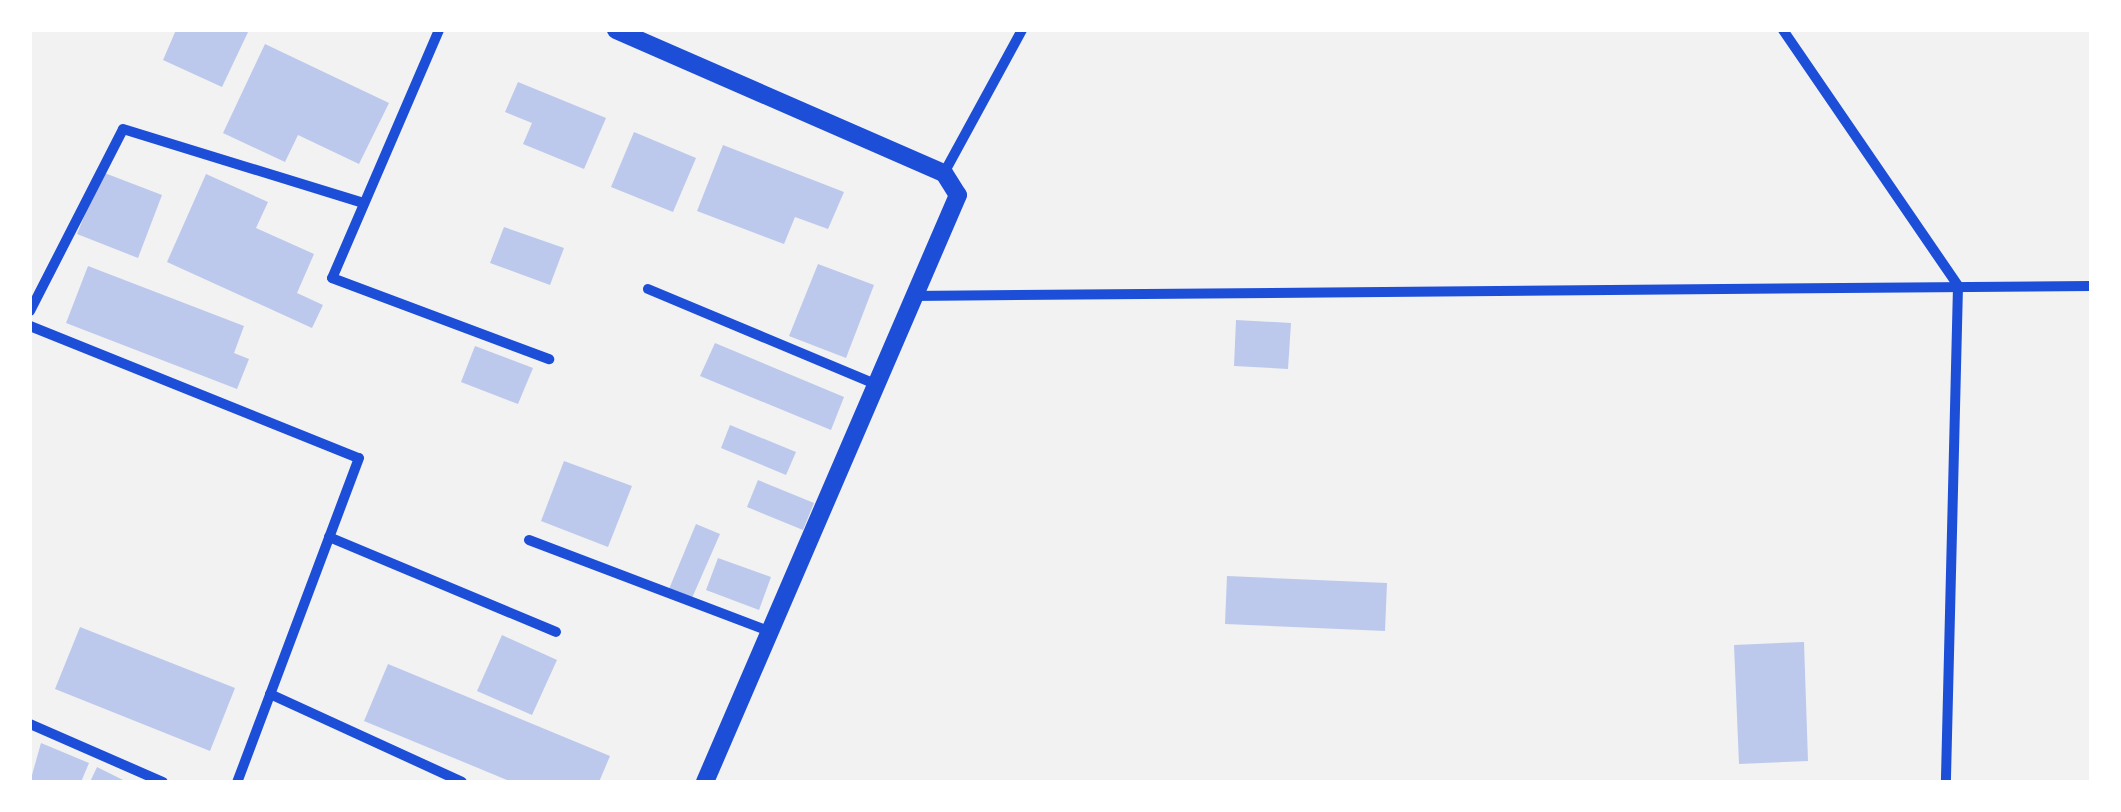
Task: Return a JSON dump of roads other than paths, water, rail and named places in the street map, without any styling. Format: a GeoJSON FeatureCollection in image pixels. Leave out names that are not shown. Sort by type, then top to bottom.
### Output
{"type":"FeatureCollection","features":[{"type":"Feature","properties":{"kind":"street"},"geometry":{"type":"LineString","coordinates":[[439,30],[332,278],[548,359]]}},
{"type":"Feature","properties":{"kind":"street"},"geometry":{"type":"LineString","coordinates":[[944,173],[1022,30]]}},
{"type":"Feature","properties":{"kind":"street"},"geometry":{"type":"LineString","coordinates":[[1783,30],[1958,286],[1946,782]]}},
{"type":"Feature","properties":{"kind":"street"},"geometry":{"type":"LineString","coordinates":[[626,32],[944,173],[958,195],[910,296],[706,782]]}},
{"type":"Feature","properties":{"kind":"street"},"geometry":{"type":"LineString","coordinates":[[30,310],[123,129],[364,203]]}},
{"type":"Feature","properties":{"kind":"street"},"geometry":{"type":"LineString","coordinates":[[910,296],[2091,286]]}},
{"type":"Feature","properties":{"kind":"street"},"geometry":{"type":"LineString","coordinates":[[648,289],[874,383]]}},
{"type":"Feature","properties":{"kind":"street"},"geometry":{"type":"LineString","coordinates":[[30,326],[359,458],[237,782]]}},
{"type":"Feature","properties":{"kind":"street"},"geometry":{"type":"LineString","coordinates":[[329,537],[556,632]]}},
{"type":"Feature","properties":{"kind":"street"},"geometry":{"type":"LineString","coordinates":[[529,540],[768,631]]}},
{"type":"Feature","properties":{"kind":"street"},"geometry":{"type":"LineString","coordinates":[[270,694],[446,779],[462,782]]}},
{"type":"Feature","properties":{"kind":"street"},"geometry":{"type":"LineString","coordinates":[[30,724],[163,782]]}}]}
